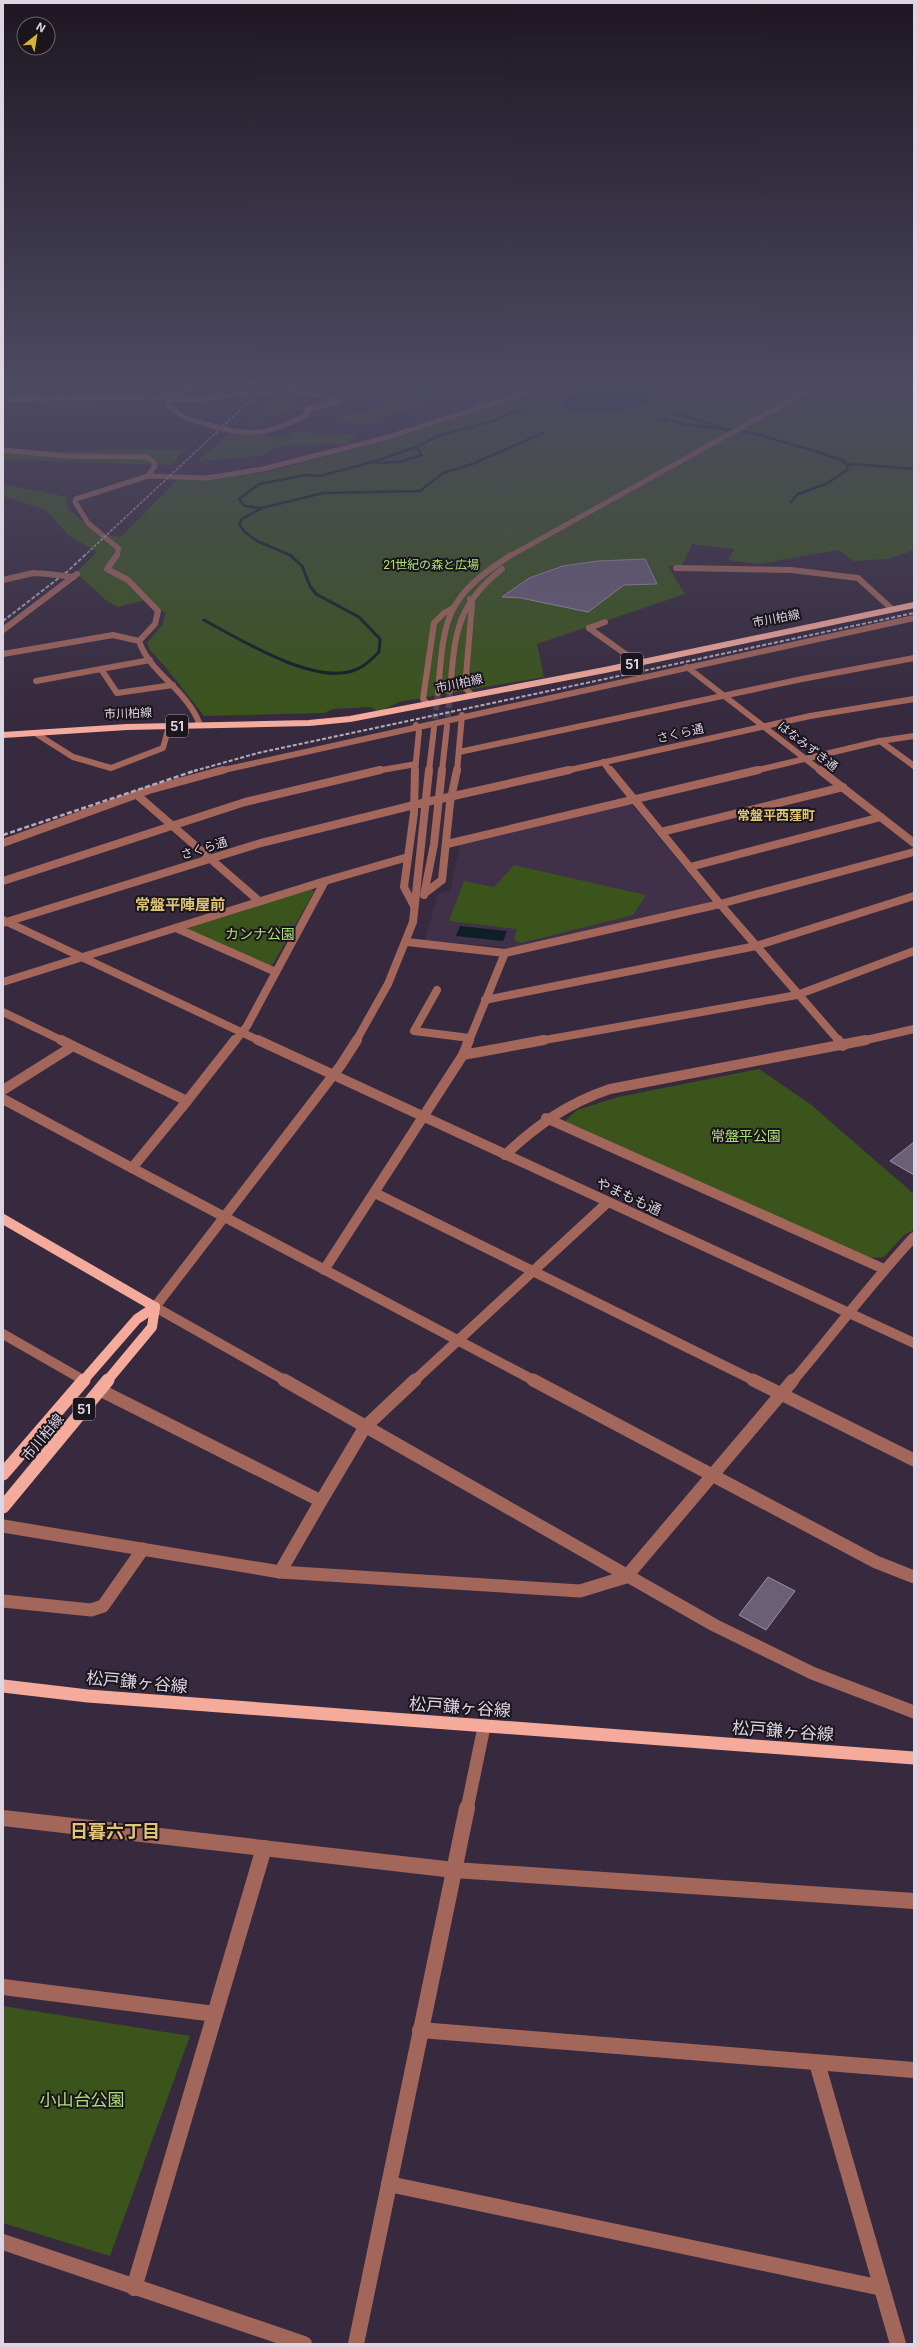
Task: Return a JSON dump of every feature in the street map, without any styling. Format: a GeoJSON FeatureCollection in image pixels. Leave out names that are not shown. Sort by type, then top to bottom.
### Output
{"type":"FeatureCollection","features":[{"type":"Feature","properties":{"kind":"main road","name":"市川柏線"},"geometry":{"type":"LineString","coordinates":[[3,735],[169,726],[331,722],[638,663],[914,605]]}},
{"type":"Feature","properties":{"kind":"main road"},"geometry":{"type":"LineString","coordinates":[[3,1219],[155,1307]]}},
{"type":"Feature","properties":{"kind":"main road","name":"市川柏線"},"geometry":{"type":"LineString","coordinates":[[3,1474],[137,1319],[155,1307]]}},
{"type":"Feature","properties":{"kind":"main road","name":"市川柏線"},"geometry":{"type":"LineString","coordinates":[[3,1507],[152,1327],[155,1307]]}},
{"type":"Feature","properties":{"kind":"main road","name":"松戸鎌ヶ谷線"},"geometry":{"type":"LineString","coordinates":[[3,1686],[88,1696],[484,1727],[914,1758]]}},
{"type":"Feature","properties":{"kind":"street"},"geometry":{"type":"LineString","coordinates":[[84,495],[76,499],[75,502],[88,523],[119,549],[118,554],[107,569],[128,580],[158,611],[159,615],[154,625],[139,641]]}},
{"type":"Feature","properties":{"kind":"street"},"geometry":{"type":"LineString","coordinates":[[438,693],[446,623],[453,608],[468,588],[506,558],[621,495]]}},
{"type":"Feature","properties":{"kind":"street"},"geometry":{"type":"LineString","coordinates":[[450,692],[457,625],[463,610],[470,599],[495,573],[515,560],[632,495]]}},
{"type":"Feature","properties":{"kind":"street"},"geometry":{"type":"LineString","coordinates":[[676,568],[791,570],[858,578],[892,609]]}},
{"type":"Feature","properties":{"kind":"street"},"geometry":{"type":"LineString","coordinates":[[3,580],[33,573],[76,576],[3,630]]}},
{"type":"Feature","properties":{"kind":"street"},"geometry":{"type":"LineString","coordinates":[[470,599],[472,604],[465,688],[471,694]]}},
{"type":"Feature","properties":{"kind":"street"},"geometry":{"type":"LineString","coordinates":[[428,704],[423,699],[431,632],[438,618],[453,608]]}},
{"type":"Feature","properties":{"kind":"street"},"geometry":{"type":"LineString","coordinates":[[3,843],[137,795],[196,776],[462,715],[914,618]]}},
{"type":"Feature","properties":{"kind":"street"},"geometry":{"type":"LineString","coordinates":[[605,622],[589,628],[638,663]]}},
{"type":"Feature","properties":{"kind":"street"},"geometry":{"type":"LineString","coordinates":[[3,654],[113,635],[139,641]]}},
{"type":"Feature","properties":{"kind":"street"},"geometry":{"type":"LineString","coordinates":[[139,641],[143,653],[190,703],[197,714],[200,725]]}},
{"type":"Feature","properties":{"kind":"street"},"geometry":{"type":"LineString","coordinates":[[459,752],[802,679],[914,658]]}},
{"type":"Feature","properties":{"kind":"street"},"geometry":{"type":"LineString","coordinates":[[36,681],[150,660]]}},
{"type":"Feature","properties":{"kind":"street","name":"はなみずき通"},"geometry":{"type":"LineString","coordinates":[[687,667],[914,843]]}},
{"type":"Feature","properties":{"kind":"street"},"geometry":{"type":"LineString","coordinates":[[102,669],[117,693],[174,685]]}},
{"type":"Feature","properties":{"kind":"street","name":"さくら通"},"geometry":{"type":"LineString","coordinates":[[4,922],[303,832],[765,726],[852,709],[914,699]]}},
{"type":"Feature","properties":{"kind":"street"},"geometry":{"type":"LineString","coordinates":[[415,908],[425,893],[442,880],[451,797],[456,782],[462,715]]}},
{"type":"Feature","properties":{"kind":"street"},"geometry":{"type":"LineString","coordinates":[[35,733],[36,735],[54,744],[58,750],[87,763],[98,762],[111,768],[163,748],[169,726]]}},
{"type":"Feature","properties":{"kind":"street"},"geometry":{"type":"LineString","coordinates":[[415,908],[404,887],[416,805],[416,764],[419,731],[416,726]]}},
{"type":"Feature","properties":{"kind":"street"},"geometry":{"type":"LineString","coordinates":[[425,893],[434,844],[447,726]]}},
{"type":"Feature","properties":{"kind":"street"},"geometry":{"type":"LineString","coordinates":[[434,728],[416,884],[415,908],[406,942],[367,1024],[333,1074],[225,1218],[155,1307],[626,1577],[763,1651],[824,1678],[914,1712]]}},
{"type":"Feature","properties":{"kind":"street"},"geometry":{"type":"LineString","coordinates":[[447,844],[805,758],[880,741],[914,736]]}},
{"type":"Feature","properties":{"kind":"street"},"geometry":{"type":"LineString","coordinates":[[880,741],[914,766]]}},
{"type":"Feature","properties":{"kind":"street"},"geometry":{"type":"LineString","coordinates":[[603,762],[720,904],[797,995],[843,1046]]}},
{"type":"Feature","properties":{"kind":"street"},"geometry":{"type":"LineString","coordinates":[[3,881],[171,825],[260,798],[402,765],[416,764]]}},
{"type":"Feature","properties":{"kind":"street"},"geometry":{"type":"LineString","coordinates":[[661,832],[843,787]]}},
{"type":"Feature","properties":{"kind":"street"},"geometry":{"type":"LineString","coordinates":[[137,795],[259,902]]}},
{"type":"Feature","properties":{"kind":"street"},"geometry":{"type":"LineString","coordinates":[[690,867],[881,817]]}},
{"type":"Feature","properties":{"kind":"street"},"geometry":{"type":"LineString","coordinates":[[406,942],[505,953],[720,904],[914,852]]}},
{"type":"Feature","properties":{"kind":"street"},"geometry":{"type":"LineString","coordinates":[[3,982],[408,857]]}},
{"type":"Feature","properties":{"kind":"street"},"geometry":{"type":"LineString","coordinates":[[132,1168],[242,1033],[325,882]]}},
{"type":"Feature","properties":{"kind":"street"},"geometry":{"type":"LineString","coordinates":[[485,1000],[756,946],[914,896]]}},
{"type":"Feature","properties":{"kind":"street","name":"やまもも通"},"geometry":{"type":"LineString","coordinates":[[4,922],[505,1155],[914,1342]]}},
{"type":"Feature","properties":{"kind":"street"},"geometry":{"type":"LineString","coordinates":[[176,928],[276,972]]}},
{"type":"Feature","properties":{"kind":"street"},"geometry":{"type":"LineString","coordinates":[[463,1055],[797,995],[914,951]]}},
{"type":"Feature","properties":{"kind":"street"},"geometry":{"type":"LineString","coordinates":[[324,1270],[422,1116],[463,1055],[505,953]]}},
{"type":"Feature","properties":{"kind":"street"},"geometry":{"type":"LineString","coordinates":[[437,990],[414,1031],[470,1038]]}},
{"type":"Feature","properties":{"kind":"street"},"geometry":{"type":"LineString","coordinates":[[3,1012],[187,1101]]}},
{"type":"Feature","properties":{"kind":"street"},"geometry":{"type":"LineString","coordinates":[[505,1155],[559,1108],[588,1096],[610,1090],[843,1046],[914,1029]]}},
{"type":"Feature","properties":{"kind":"street"},"geometry":{"type":"LineString","coordinates":[[3,1090],[73,1046]]}},
{"type":"Feature","properties":{"kind":"street"},"geometry":{"type":"LineString","coordinates":[[3,1099],[876,1562],[914,1577]]}},
{"type":"Feature","properties":{"kind":"street"},"geometry":{"type":"LineString","coordinates":[[546,1118],[884,1269]]}},
{"type":"Feature","properties":{"kind":"street"},"geometry":{"type":"LineString","coordinates":[[374,1193],[914,1460]]}},
{"type":"Feature","properties":{"kind":"street"},"geometry":{"type":"LineString","coordinates":[[280,1572],[365,1427],[608,1202]]}},
{"type":"Feature","properties":{"kind":"street"},"geometry":{"type":"LineString","coordinates":[[3,1526],[280,1572],[580,1591],[626,1577],[782,1395],[850,1313],[884,1269],[913,1239]]}},
{"type":"Feature","properties":{"kind":"street"},"geometry":{"type":"LineString","coordinates":[[3,1334],[84,1381]]}},
{"type":"Feature","properties":{"kind":"street"},"geometry":{"type":"LineString","coordinates":[[100,1390],[321,1501]]}},
{"type":"Feature","properties":{"kind":"street"},"geometry":{"type":"LineString","coordinates":[[3,1601],[91,1610],[103,1606],[143,1549]]}},
{"type":"Feature","properties":{"kind":"street"},"geometry":{"type":"LineString","coordinates":[[356,2344],[484,1727]]}},
{"type":"Feature","properties":{"kind":"street"},"geometry":{"type":"LineString","coordinates":[[3,1818],[454,1870],[914,1901]]}},
{"type":"Feature","properties":{"kind":"street"},"geometry":{"type":"LineString","coordinates":[[134,2288],[264,1848]]}},
{"type":"Feature","properties":{"kind":"street"},"geometry":{"type":"LineString","coordinates":[[3,1987],[215,2014]]}},
{"type":"Feature","properties":{"kind":"street"},"geometry":{"type":"LineString","coordinates":[[420,2030],[914,2070]]}},
{"type":"Feature","properties":{"kind":"street"},"geometry":{"type":"LineString","coordinates":[[817,2062],[898,2344]]}},
{"type":"Feature","properties":{"kind":"street"},"geometry":{"type":"LineString","coordinates":[[389,2184],[882,2288]]}},
{"type":"Feature","properties":{"kind":"street"},"geometry":{"type":"LineString","coordinates":[[3,2242],[134,2288],[304,2344]]}},
{"type":"Feature","properties":{"kind":"shaded area"},"geometry":{"type":"Polygon","coordinates":[[[623,804],[632,805],[710,899],[709,903],[514,948],[425,940],[438,894],[450,891],[460,844],[623,804]]]}},
{"type":"Feature","properties":{"kind":"shaded area"},"geometry":{"type":"Polygon","coordinates":[[[460,926],[507,931],[503,941],[456,936],[460,926]]]}},
{"type":"Feature","properties":{"kind":"green space","name":"21世紀の森と広場"},"geometry":{"type":"Polygon","coordinates":[[[3,495],[55,495],[67,497],[68,509],[97,533],[121,537],[163,495],[914,495],[914,550],[887,559],[854,561],[839,550],[758,564],[728,560],[734,549],[692,544],[682,565],[668,566],[685,594],[537,644],[544,677],[399,702],[379,712],[370,707],[333,709],[324,713],[204,716],[168,670],[150,650],[147,643],[162,625],[166,613],[145,600],[118,607],[107,601],[76,573],[97,552],[68,535],[46,510],[3,496],[3,495]]]}},
{"type":"Feature","properties":{"kind":"green space"},"geometry":{"type":"Polygon","coordinates":[[[514,865],[646,895],[633,915],[521,943],[514,940],[517,929],[449,921],[464,881],[494,887],[514,865]]]}},
{"type":"Feature","properties":{"kind":"green space","name":"カンナ公園"},"geometry":{"type":"Polygon","coordinates":[[[311,889],[314,892],[273,964],[270,965],[191,931],[188,928],[311,889]]]}},
{"type":"Feature","properties":{"kind":"green space","name":"常盤平公園"},"geometry":{"type":"Polygon","coordinates":[[[759,1069],[810,1104],[914,1194],[914,1230],[904,1235],[884,1257],[869,1258],[565,1121],[577,1110],[618,1097],[759,1069]]]}},
{"type":"Feature","properties":{"kind":"green space","name":"小山台公園"},"geometry":{"type":"Polygon","coordinates":[[[3,2006],[190,2036],[110,2256],[3,2223],[3,2006]]]}},
{"type":"Feature","properties":{"kind":"building"},"geometry":{"type":"Polygon","coordinates":[[[645,559],[657,584],[624,585],[588,612],[521,598],[502,597],[529,578],[563,566],[598,561],[645,559]]]}},
{"type":"Feature","properties":{"kind":"building"},"geometry":{"type":"Polygon","coordinates":[[[914,1142],[914,1175],[890,1161],[914,1142]]]}},
{"type":"Feature","properties":{"kind":"building"},"geometry":{"type":"Polygon","coordinates":[[[768,1577],[795,1591],[766,1630],[739,1615],[768,1577]]]}},
{"type":"Feature","properties":{"kind":"waterway"},"geometry":{"type":"LineString","coordinates":[[245,495],[239,499],[245,506],[262,508]]}},
{"type":"Feature","properties":{"kind":"waterway"},"geometry":{"type":"LineString","coordinates":[[262,508],[317,495]]}},
{"type":"Feature","properties":{"kind":"waterway"},"geometry":{"type":"LineString","coordinates":[[791,502],[798,495]]}},
{"type":"Feature","properties":{"kind":"waterway"},"geometry":{"type":"LineString","coordinates":[[262,508],[242,519],[239,524],[244,531],[257,541],[290,555]]}},
{"type":"Feature","properties":{"kind":"waterway"},"geometry":{"type":"LineString","coordinates":[[204,620],[276,658],[297,666],[317,671],[336,673],[352,671],[367,663],[379,652],[380,639],[359,617],[316,594],[310,586],[302,566],[290,555]]}},
{"type":"Feature","properties":{"kind":"tunnel"},"geometry":{"type":"LineString","coordinates":[[447,726],[450,691]]}},
{"type":"Feature","properties":{"kind":"tunnel"},"geometry":{"type":"LineString","coordinates":[[434,728],[438,693]]}},
{"type":"Feature","properties":{"kind":"railway"},"geometry":{"type":"LineString","coordinates":[[84,556],[150,495]]}},
{"type":"Feature","properties":{"kind":"railway"},"geometry":{"type":"LineString","coordinates":[[3,621],[68,571],[85,555]]}},
{"type":"Feature","properties":{"kind":"railway"},"geometry":{"type":"LineString","coordinates":[[194,771],[258,753],[914,613]]}},
{"type":"Feature","properties":{"kind":"railway"},"geometry":{"type":"LineString","coordinates":[[3,835],[194,771]]}},
{"type":"Feature","properties":{"kind":"district","name":"常盤平西窪町"},"geometry":{"type":"Point","coordinates":[776,815]}},
{"type":"Feature","properties":{"kind":"district","name":"常盤平陣屋前"},"geometry":{"type":"Point","coordinates":[180,904]}},
{"type":"Feature","properties":{"kind":"district","name":"日暮六丁目"},"geometry":{"type":"Point","coordinates":[115,1831]}}]}
